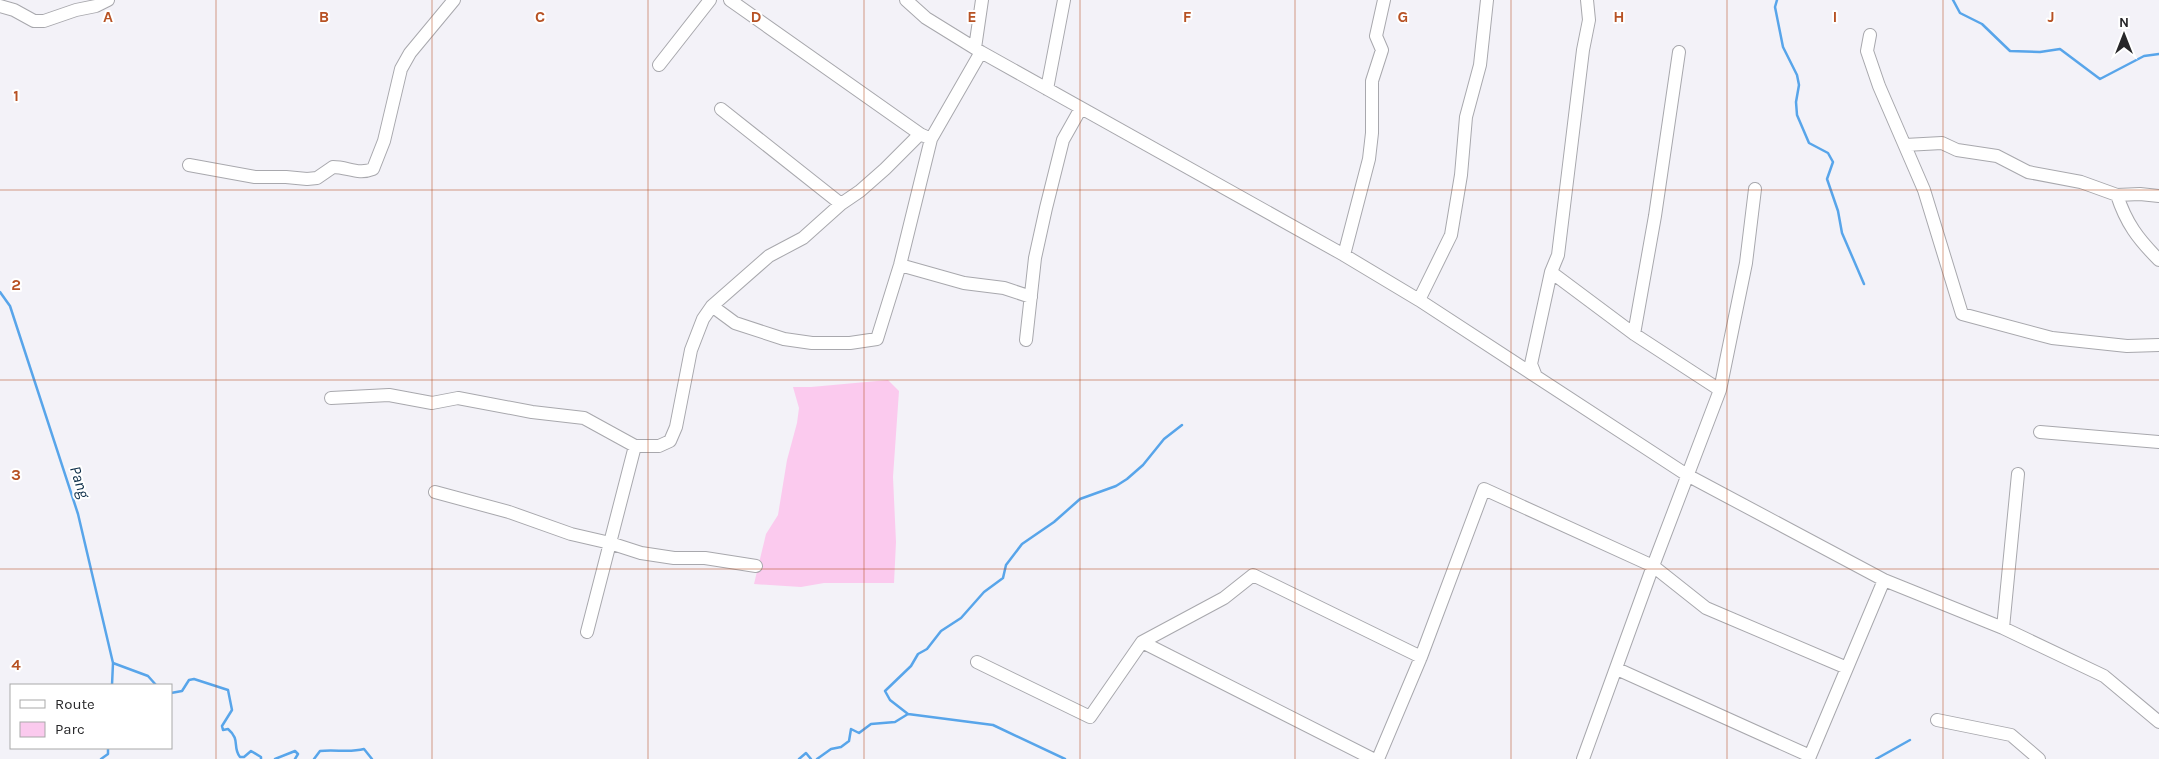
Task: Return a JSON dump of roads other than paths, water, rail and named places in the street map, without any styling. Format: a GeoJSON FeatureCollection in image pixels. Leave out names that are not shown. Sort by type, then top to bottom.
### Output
{"type":"FeatureCollection","features":[{"type":"Feature","properties":{"kind":"street"},"geometry":{"type":"LineString","coordinates":[[0,6],[14,10],[34,21],[44,21],[76,10],[96,6],[108,0]]}},
{"type":"Feature","properties":{"kind":"street"},"geometry":{"type":"LineString","coordinates":[[189,165],[255,177],[307,179],[317,178],[333,167],[356,172],[365,172],[373,169],[384,141],[401,69],[410,54],[454,0]]}},
{"type":"Feature","properties":{"kind":"street"},"geometry":{"type":"LineString","coordinates":[[659,65],[710,0]]}},
{"type":"Feature","properties":{"kind":"street"},"geometry":{"type":"LineString","coordinates":[[730,0],[925,136]]}},
{"type":"Feature","properties":{"kind":"street"},"geometry":{"type":"LineString","coordinates":[[906,0],[926,18],[978,50],[1344,255],[1419,300],[1687,475],[1884,580],[2003,628],[2104,676],[2159,722]]}},
{"type":"Feature","properties":{"kind":"street"},"geometry":{"type":"LineString","coordinates":[[331,398],[389,395],[432,403],[458,398],[532,412],[584,418],[635,446],[659,446],[670,441],[676,427],[691,350],[703,320],[712,306],[769,256],[803,238],[841,204],[925,136],[978,50],[982,0]]}},
{"type":"Feature","properties":{"kind":"street"},"geometry":{"type":"LineString","coordinates":[[1047,89],[1064,0]]}},
{"type":"Feature","properties":{"kind":"street"},"geometry":{"type":"LineString","coordinates":[[1344,255],[1368,159],[1372,133],[1372,81],[1382,50],[1376,36],[1384,0]]}},
{"type":"Feature","properties":{"kind":"street"},"geometry":{"type":"LineString","coordinates":[[1419,300],[1451,235],[1462,176],[1466,117],[1480,65],[1487,0]]}},
{"type":"Feature","properties":{"kind":"street"},"geometry":{"type":"LineString","coordinates":[[1535,374],[1531,364],[1551,272],[1558,254],[1583,50],[1589,20],[1587,0]]}},
{"type":"Feature","properties":{"kind":"street"},"geometry":{"type":"LineString","coordinates":[[1870,34],[1867,50],[1879,86],[1924,190],[1962,314],[2052,338],[2127,346],[2159,345]]}},
{"type":"Feature","properties":{"kind":"street"},"geometry":{"type":"LineString","coordinates":[[1634,334],[1656,216],[1679,52]]}},
{"type":"Feature","properties":{"kind":"street"},"geometry":{"type":"LineString","coordinates":[[1026,340],[1036,258],[1063,140],[1081,108]]}},
{"type":"Feature","properties":{"kind":"street"},"geometry":{"type":"LineString","coordinates":[[721,109],[841,204]]}},
{"type":"Feature","properties":{"kind":"street"},"geometry":{"type":"LineString","coordinates":[[712,306],[735,323],[784,339],[812,343],[850,343],[877,339],[900,265],[925,136]]}},
{"type":"Feature","properties":{"kind":"street"},"geometry":{"type":"LineString","coordinates":[[1906,145],[1942,143],[1957,150],[1997,156],[2028,172],[2081,182],[2116,195],[2140,194],[2159,196]]}},
{"type":"Feature","properties":{"kind":"street"},"geometry":{"type":"LineString","coordinates":[[1583,759],[1653,566],[1720,390],[1746,263],[1754,189]]}},
{"type":"Feature","properties":{"kind":"street"},"geometry":{"type":"LineString","coordinates":[[2116,195],[2128,223],[2140,242],[2159,260]]}},
{"type":"Feature","properties":{"kind":"street"},"geometry":{"type":"LineString","coordinates":[[900,265],[964,283],[1004,288],[1031,296]]}},
{"type":"Feature","properties":{"kind":"street"},"geometry":{"type":"LineString","coordinates":[[1551,272],[1634,334],[1720,390]]}},
{"type":"Feature","properties":{"kind":"street"},"geometry":{"type":"LineString","coordinates":[[2040,432],[2159,442]]}},
{"type":"Feature","properties":{"kind":"street"},"geometry":{"type":"LineString","coordinates":[[587,632],[635,446]]}},
{"type":"Feature","properties":{"kind":"street"},"geometry":{"type":"LineString","coordinates":[[2003,628],[2018,474]]}},
{"type":"Feature","properties":{"kind":"street"},"geometry":{"type":"LineString","coordinates":[[1378,759],[1422,657],[1484,489],[1653,566],[1706,608],[1847,668]]}},
{"type":"Feature","properties":{"kind":"street"},"geometry":{"type":"LineString","coordinates":[[435,492],[508,512],[571,534],[610,543],[641,553],[674,558],[705,558],[756,566]]}},
{"type":"Feature","properties":{"kind":"street"},"geometry":{"type":"LineString","coordinates":[[978,662],[1090,717],[1142,642],[1224,598],[1253,575],[1422,657]]}},
{"type":"Feature","properties":{"kind":"street"},"geometry":{"type":"LineString","coordinates":[[1617,669],[1810,756],[1884,580]]}},
{"type":"Feature","properties":{"kind":"street"},"geometry":{"type":"LineString","coordinates":[[1142,642],[1373,759]]}},
{"type":"Feature","properties":{"kind":"street"},"geometry":{"type":"LineString","coordinates":[[1937,720],[2011,735],[2039,759]]}},
{"type":"Feature","properties":{"kind":"waterway"},"geometry":{"type":"LineString","coordinates":[[1777,0],[1775,7],[1783,47],[1797,75],[1799,85],[1796,102],[1797,115],[1809,143],[1828,153],[1833,162],[1827,179],[1838,211],[1842,233],[1864,284]]}},
{"type":"Feature","properties":{"kind":"waterway"},"geometry":{"type":"LineString","coordinates":[[1953,0],[1960,13],[1982,24],[2010,51],[2040,52],[2060,49],[2100,79],[2144,56],[2159,54]]}},
{"type":"Feature","properties":{"kind":"waterway","name":"Pang"},"geometry":{"type":"LineString","coordinates":[[0,292],[10,306],[78,514],[113,663],[112,684]]}},
{"type":"Feature","properties":{"kind":"waterway"},"geometry":{"type":"LineString","coordinates":[[908,714],[890,700],[885,691],[911,666],[918,654],[927,649],[941,631],[961,618],[984,592],[1003,578],[1006,565],[1022,544],[1054,522],[1080,499],[1116,486],[1127,479],[1143,465],[1164,439],[1182,425]]}},
{"type":"Feature","properties":{"kind":"waterway"},"geometry":{"type":"LineString","coordinates":[[113,663],[148,676],[155,684]]}},
{"type":"Feature","properties":{"kind":"waterway"},"geometry":{"type":"LineString","coordinates":[[172,693],[182,691],[189,680],[194,679],[228,690],[232,710],[222,726],[223,730],[228,729],[232,733],[240,757],[244,757],[251,751],[261,757],[261,759]]}},
{"type":"Feature","properties":{"kind":"waterway"},"geometry":{"type":"LineString","coordinates":[[817,759],[831,749],[841,747],[849,741],[851,729],[859,733],[871,724],[895,722],[908,714],[993,725],[1065,759]]}},
{"type":"Feature","properties":{"kind":"waterway"},"geometry":{"type":"LineString","coordinates":[[1876,759],[1910,740]]}},
{"type":"Feature","properties":{"kind":"waterway","name":"Pang"},"geometry":{"type":"LineString","coordinates":[[101,759],[108,754],[108,749]]}},
{"type":"Feature","properties":{"kind":"waterway"},"geometry":{"type":"LineString","coordinates":[[314,759],[320,751],[364,749],[372,759]]}},
{"type":"Feature","properties":{"kind":"waterway"},"geometry":{"type":"LineString","coordinates":[[275,759],[295,751],[298,754],[295,759]]}},
{"type":"Feature","properties":{"kind":"waterway"},"geometry":{"type":"LineString","coordinates":[[799,759],[806,753],[811,759]]}}]}
